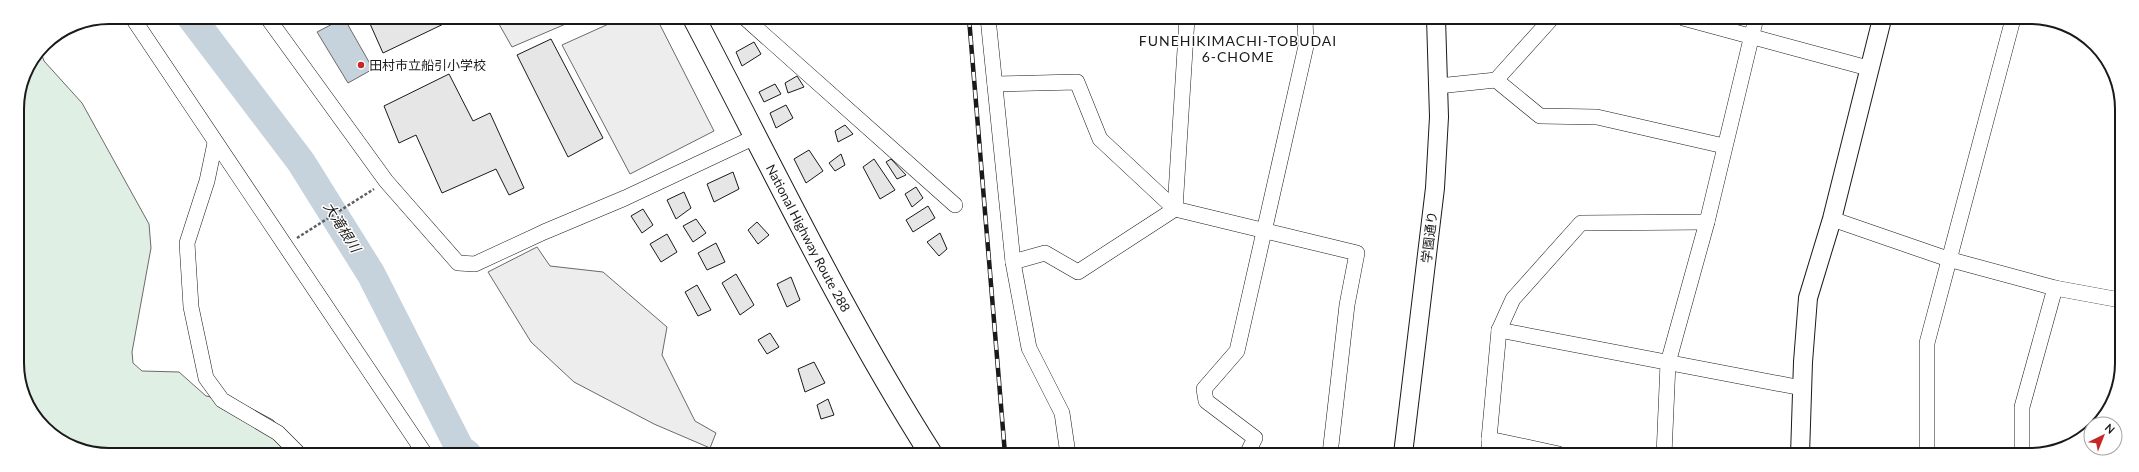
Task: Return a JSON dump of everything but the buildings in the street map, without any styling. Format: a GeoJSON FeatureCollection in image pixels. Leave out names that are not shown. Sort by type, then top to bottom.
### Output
{"type":"FeatureCollection","features":[{"type":"Feature","properties":{"kind":"highway","name":"National Highway Route 288"},"geometry":{"type":"LineString","coordinates":[[697,24],[755,137],[868,348],[900,405],[927,448]]}},
{"type":"Feature","properties":{"kind":"street"},"geometry":{"type":"LineString","coordinates":[[137,24],[421,448]]}},
{"type":"Feature","properties":{"kind":"street"},"geometry":{"type":"LineString","coordinates":[[272,24],[386,181],[458,263],[476,264],[544,232],[625,198],[755,137]]}},
{"type":"Feature","properties":{"kind":"street"},"geometry":{"type":"LineString","coordinates":[[752,24],[955,205]]}},
{"type":"Feature","properties":{"kind":"street"},"geometry":{"type":"LineString","coordinates":[[989,24],[1013,262],[1029,348],[1062,413],[1067,448]]}},
{"type":"Feature","properties":{"kind":"street"},"geometry":{"type":"LineString","coordinates":[[1175,209],[1187,24]]}},
{"type":"Feature","properties":{"kind":"street"},"geometry":{"type":"LineString","coordinates":[[1250,448],[1255,438],[1206,401],[1204,389],[1237,351],[1306,46],[1305,24]]}},
{"type":"Feature","properties":{"kind":"street","name":"学園通り"},"geometry":{"type":"LineString","coordinates":[[1404,448],[1435,188],[1439,117],[1436,24]]}},
{"type":"Feature","properties":{"kind":"street"},"geometry":{"type":"LineString","coordinates":[[1438,86],[1496,80],[1547,24]]}},
{"type":"Feature","properties":{"kind":"street"},"geometry":{"type":"LineString","coordinates":[[1704,24],[1868,68]]}},
{"type":"Feature","properties":{"kind":"street"},"geometry":{"type":"LineString","coordinates":[[1664,448],[1668,363],[1706,222],[1754,24]]}},
{"type":"Feature","properties":{"kind":"street"},"geometry":{"type":"LineString","coordinates":[[1800,448],[1802,388],[1808,298],[1832,219],[1868,68],[1881,24]]}},
{"type":"Feature","properties":{"kind":"street"},"geometry":{"type":"LineString","coordinates":[[1926,448],[1927,343],[1948,259],[2012,24]]}},
{"type":"Feature","properties":{"kind":"street"},"geometry":{"type":"LineString","coordinates":[[1496,80],[1540,116],[1597,117],[1724,146]]}},
{"type":"Feature","properties":{"kind":"street"},"geometry":{"type":"LineString","coordinates":[[995,84],[1077,82],[1100,139],[1175,209],[1264,232],[1357,253],[1347,305],[1331,448]]}},
{"type":"Feature","properties":{"kind":"street"},"geometry":{"type":"LineString","coordinates":[[215,143],[207,181],[187,243],[191,307],[206,378],[222,400],[278,433],[293,448]]}},
{"type":"Feature","properties":{"kind":"street"},"geometry":{"type":"LineString","coordinates":[[1013,262],[1045,253],[1078,272],[1175,209]]}},
{"type":"Feature","properties":{"kind":"street"},"geometry":{"type":"LineString","coordinates":[[1832,219],[1948,259],[2055,288],[2115,299]]}},
{"type":"Feature","properties":{"kind":"street"},"geometry":{"type":"LineString","coordinates":[[1489,448],[1499,330],[1513,299],[1581,223],[1706,222]]}},
{"type":"Feature","properties":{"kind":"street"},"geometry":{"type":"LineString","coordinates":[[2022,448],[2022,406],[2055,288]]}},
{"type":"Feature","properties":{"kind":"street"},"geometry":{"type":"LineString","coordinates":[[1499,330],[1802,388]]}},
{"type":"Feature","properties":{"kind":"street"},"geometry":{"type":"LineString","coordinates":[[1489,439],[1531,448]]}},
{"type":"Feature","properties":{"kind":"path"},"geometry":{"type":"LineString","coordinates":[[310,231],[368,194]]}},
{"type":"Feature","properties":{"kind":"green space"},"geometry":{"type":"Polygon","coordinates":[[[42,57],[44,61],[82,103],[149,224],[151,248],[132,352],[133,363],[142,371],[179,372],[206,396],[241,403],[273,420],[301,448],[103,448],[76,442],[66,437],[49,423],[38,410],[29,390],[24,369],[24,103],[30,76],[42,57]]]}},
{"type":"Feature","properties":{"kind":"shaded area"},"geometry":{"type":"Polygon","coordinates":[[[332,24],[347,24],[373,69],[348,83],[317,32],[332,24]]]}},
{"type":"Feature","properties":{"kind":"shaded area"},"geometry":{"type":"Polygon","coordinates":[[[499,24],[566,24],[512,47],[499,24]]]}},
{"type":"Feature","properties":{"kind":"shaded area"},"geometry":{"type":"Polygon","coordinates":[[[608,24],[660,24],[714,131],[630,174],[562,45],[608,24]]]}},
{"type":"Feature","properties":{"kind":"shaded area"},"geometry":{"type":"Polygon","coordinates":[[[537,247],[550,266],[603,272],[667,327],[662,355],[695,421],[716,433],[710,448],[654,424],[574,382],[531,342],[488,272],[537,247]]]}},
{"type":"Feature","properties":{"kind":"waterway","name":"大滝根川"},"geometry":{"type":"LineString","coordinates":[[196,24],[301,162],[371,274],[459,448]]}},
{"type":"Feature","properties":{"kind":"railway"},"geometry":{"type":"LineString","coordinates":[[969,24],[1005,448]]}},
{"type":"Feature","properties":{"kind":"place","name":"田村市立船引小学校"},"geometry":{"type":"Point","coordinates":[361,65]}},
{"type":"Feature","properties":{"kind":"district","name":"FUNEHIKIMACHI-TOBUDAI 6-CHOME"},"geometry":{"type":"Point","coordinates":[1238,50]}}]}
